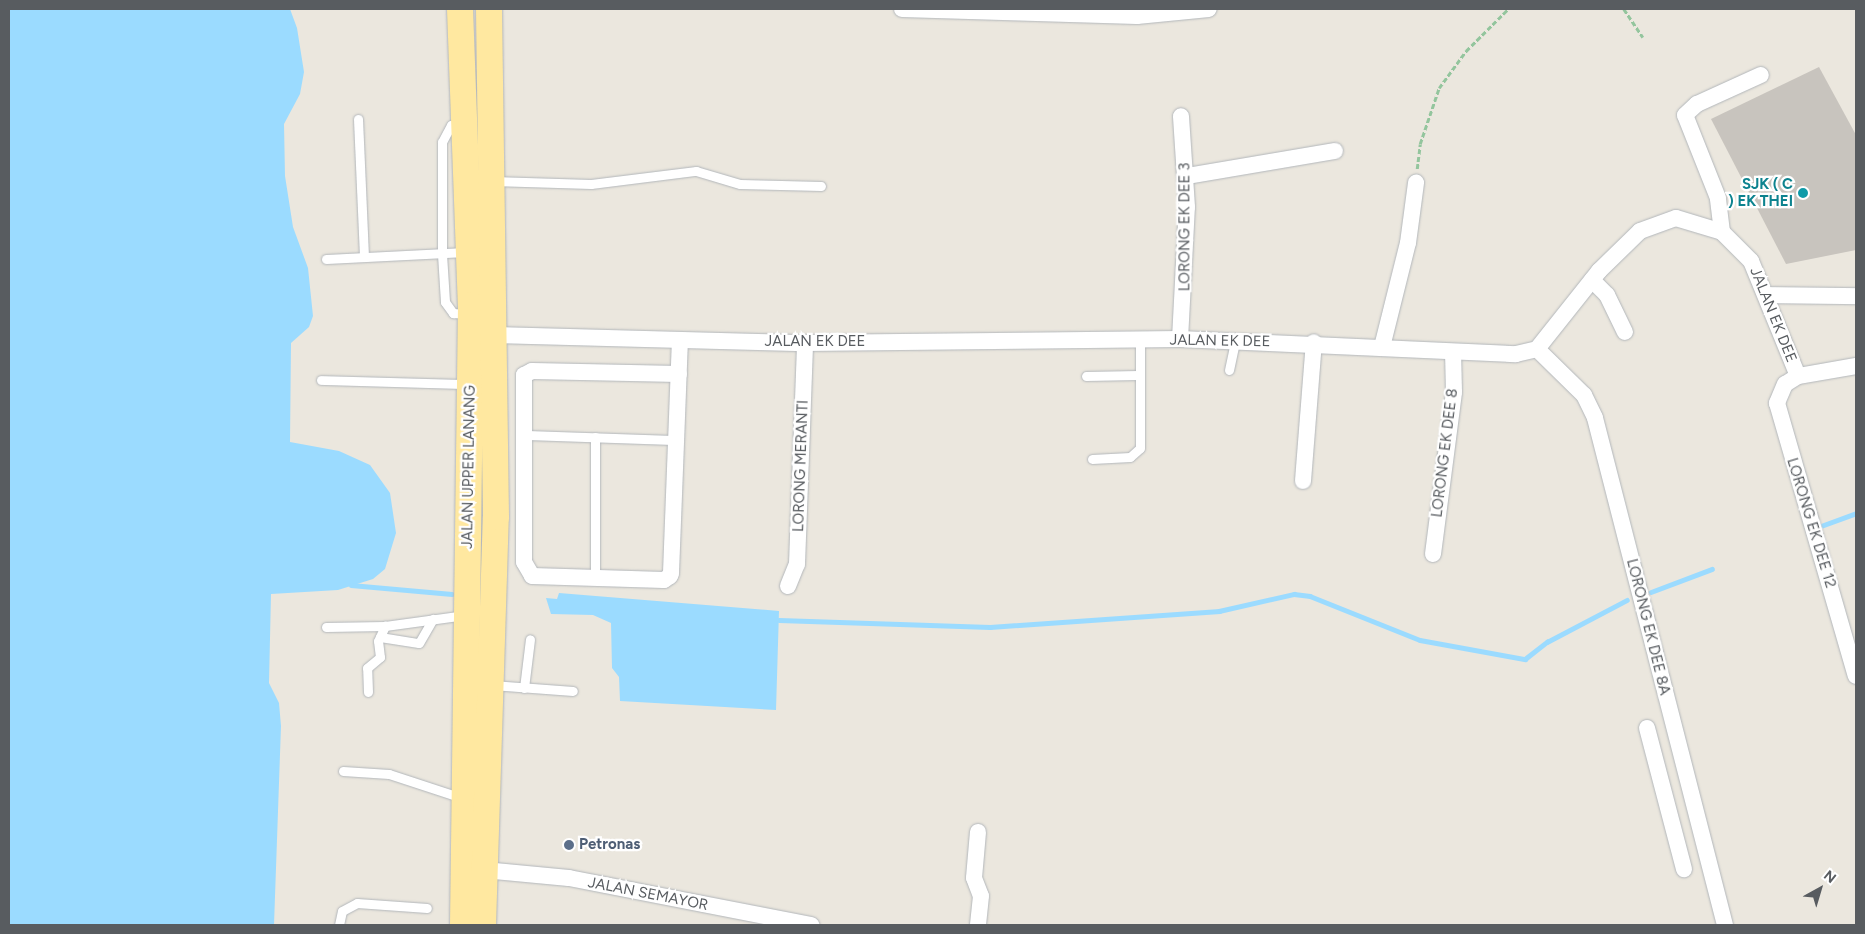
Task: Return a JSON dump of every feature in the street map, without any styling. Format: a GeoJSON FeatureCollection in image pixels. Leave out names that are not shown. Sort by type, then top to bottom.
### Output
{"type":"FeatureCollection","features":[{"type":"Feature","properties":{"kind":"main road","name":"JALAN UPPER LANANG"},"geometry":{"type":"LineString","coordinates":[[460,9],[470,314],[462,925]]}},
{"type":"Feature","properties":{"kind":"main road","name":"JALAN UPPER LANANG"},"geometry":{"type":"LineString","coordinates":[[483,925],[489,685],[496,517],[489,9]]}},
{"type":"Feature","properties":{"kind":"street"},"geometry":{"type":"LineString","coordinates":[[902,9],[1137,16],[1209,9]]}},
{"type":"Feature","properties":{"kind":"street"},"geometry":{"type":"LineString","coordinates":[[1722,232],[1718,198],[1685,115],[1697,104],[1761,75]]}},
{"type":"Feature","properties":{"kind":"street","name":"LORONG EK DEE 3"},"geometry":{"type":"LineString","coordinates":[[1180,339],[1186,277],[1187,176],[1181,116]]}},
{"type":"Feature","properties":{"kind":"street"},"geometry":{"type":"LineString","coordinates":[[1187,176],[1335,151]]}},
{"type":"Feature","properties":{"kind":"street"},"geometry":{"type":"LineString","coordinates":[[1382,347],[1406,252],[1416,183]]}},
{"type":"Feature","properties":{"kind":"street","name":"JALAN EK DEE"},"geometry":{"type":"LineString","coordinates":[[494,335],[805,343],[1180,339],[1314,342],[1454,352],[1516,354],[1537,349],[1592,280],[1640,231],[1660,222],[1689,220],[1722,232],[1751,261],[1768,295],[1798,376]]}},
{"type":"Feature","properties":{"kind":"street"},"geometry":{"type":"LineString","coordinates":[[1592,280],[1607,295],[1625,332]]}},
{"type":"Feature","properties":{"kind":"street"},"geometry":{"type":"LineString","coordinates":[[1768,295],[1856,296]]}},
{"type":"Feature","properties":{"kind":"street"},"geometry":{"type":"LineString","coordinates":[[679,374],[527,371],[522,378],[524,562],[532,576],[664,580],[670,576],[679,374],[680,341]]}},
{"type":"Feature","properties":{"kind":"street"},"geometry":{"type":"LineString","coordinates":[[1303,481],[1314,342]]}},
{"type":"Feature","properties":{"kind":"street","name":"LORONG MERANTI"},"geometry":{"type":"LineString","coordinates":[[788,586],[798,564],[805,343]]}},
{"type":"Feature","properties":{"kind":"street","name":"LORONG EK DEE 8A"},"geometry":{"type":"LineString","coordinates":[[1537,349],[1584,394],[1595,418],[1725,925]]}},
{"type":"Feature","properties":{"kind":"street","name":"LORONG EK DEE 8"},"geometry":{"type":"LineString","coordinates":[[1433,554],[1454,392],[1454,352]]}},
{"type":"Feature","properties":{"kind":"street"},"geometry":{"type":"LineString","coordinates":[[1798,376],[1856,366]]}},
{"type":"Feature","properties":{"kind":"street","name":"LORONG EK DEE 12"},"geometry":{"type":"LineString","coordinates":[[1798,376],[1785,384],[1780,396],[1780,421],[1853,652],[1856,676]]}},
{"type":"Feature","properties":{"kind":"street"},"geometry":{"type":"LineString","coordinates":[[496,517],[523,517]]}},
{"type":"Feature","properties":{"kind":"street"},"geometry":{"type":"LineString","coordinates":[[1647,728],[1684,868]]}},
{"type":"Feature","properties":{"kind":"street"},"geometry":{"type":"LineString","coordinates":[[1652,747],[1677,740]]}},
{"type":"Feature","properties":{"kind":"street"},"geometry":{"type":"LineString","coordinates":[[978,832],[974,878],[981,896],[978,925]]}},
{"type":"Feature","properties":{"kind":"street"},"geometry":{"type":"LineString","coordinates":[[1680,851],[1704,843]]}},
{"type":"Feature","properties":{"kind":"street","name":"JALAN SEMAYOR"},"geometry":{"type":"LineString","coordinates":[[484,870],[569,878],[811,925]]}},
{"type":"Feature","properties":{"kind":"lane"},"geometry":{"type":"LineString","coordinates":[[358,119],[364,257]]}},
{"type":"Feature","properties":{"kind":"lane"},"geometry":{"type":"LineString","coordinates":[[464,122],[451,125],[442,142],[442,254],[445,302],[453,313],[470,314]]}},
{"type":"Feature","properties":{"kind":"lane"},"geometry":{"type":"LineString","coordinates":[[492,181],[598,184],[696,172],[740,184],[821,186]]}},
{"type":"Feature","properties":{"kind":"lane"},"geometry":{"type":"LineString","coordinates":[[326,259],[469,252]]}},
{"type":"Feature","properties":{"kind":"lane"},"geometry":{"type":"LineString","coordinates":[[1092,459],[1137,454],[1140,340]]}},
{"type":"Feature","properties":{"kind":"lane"},"geometry":{"type":"LineString","coordinates":[[1229,370],[1235,341]]}},
{"type":"Feature","properties":{"kind":"lane"},"geometry":{"type":"LineString","coordinates":[[1086,376],[1138,375]]}},
{"type":"Feature","properties":{"kind":"lane"},"geometry":{"type":"LineString","coordinates":[[321,380],[470,384]]}},
{"type":"Feature","properties":{"kind":"lane"},"geometry":{"type":"LineString","coordinates":[[524,435],[676,440]]}},
{"type":"Feature","properties":{"kind":"lane"},"geometry":{"type":"LineString","coordinates":[[595,437],[596,579]]}},
{"type":"Feature","properties":{"kind":"lane"},"geometry":{"type":"LineString","coordinates":[[326,627],[385,626],[467,615]]}},
{"type":"Feature","properties":{"kind":"lane"},"geometry":{"type":"LineString","coordinates":[[380,637],[419,643],[433,619]]}},
{"type":"Feature","properties":{"kind":"lane"},"geometry":{"type":"LineString","coordinates":[[368,692],[367,668],[380,657],[380,637],[385,626]]}},
{"type":"Feature","properties":{"kind":"lane"},"geometry":{"type":"LineString","coordinates":[[524,688],[530,639]]}},
{"type":"Feature","properties":{"kind":"lane"},"geometry":{"type":"LineString","coordinates":[[489,685],[573,691]]}},
{"type":"Feature","properties":{"kind":"lane"},"geometry":{"type":"LineString","coordinates":[[343,771],[389,774],[464,799]]}},
{"type":"Feature","properties":{"kind":"lane"},"geometry":{"type":"LineString","coordinates":[[339,925],[342,911],[358,903],[427,908]]}},
{"type":"Feature","properties":{"kind":"path"},"geometry":{"type":"LineString","coordinates":[[1416,183],[1420,144],[1439,88],[1466,51],[1508,9]]}},
{"type":"Feature","properties":{"kind":"path"},"geometry":{"type":"LineString","coordinates":[[1624,9],[1642,37]]}},
{"type":"Feature","properties":{"kind":"water"},"geometry":{"type":"Polygon","coordinates":[[[9,9],[290,9],[297,28],[304,72],[300,94],[284,124],[285,176],[293,227],[308,268],[313,316],[309,327],[291,343],[290,442],[339,451],[370,465],[390,493],[396,533],[385,569],[373,579],[338,590],[271,594],[269,683],[279,703],[281,726],[274,925],[9,925],[9,9]]]}},
{"type":"Feature","properties":{"kind":"water"},"geometry":{"type":"Polygon","coordinates":[[[559,593],[779,611],[776,710],[620,701],[619,677],[612,668],[611,623],[593,615],[551,614],[546,598],[557,599],[559,593]]]}},
{"type":"Feature","properties":{"kind":"building","name":"SJK ( C ) EK THEI"},"geometry":{"type":"Polygon","coordinates":[[[1819,67],[1856,135],[1856,250],[1786,264],[1711,119],[1819,67]]]}},
{"type":"Feature","properties":{"kind":"waterway"},"geometry":{"type":"LineString","coordinates":[[1821,526],[1856,513]]}},
{"type":"Feature","properties":{"kind":"waterway"},"geometry":{"type":"LineString","coordinates":[[1651,592],[1712,569]]}},
{"type":"Feature","properties":{"kind":"waterway"},"geometry":{"type":"LineString","coordinates":[[351,585],[452,594]]}},
{"type":"Feature","properties":{"kind":"waterway"},"geometry":{"type":"LineString","coordinates":[[779,620],[990,627],[1219,611],[1294,594],[1310,596],[1420,640],[1525,659],[1547,642],[1627,600]]}},
{"type":"Feature","properties":{"kind":"place","name":"SJK ( C ) EK THEI"},"geometry":{"type":"Point","coordinates":[1803,193]}},
{"type":"Feature","properties":{"kind":"place","name":"Petronas"},"geometry":{"type":"Point","coordinates":[569,845]}}]}
